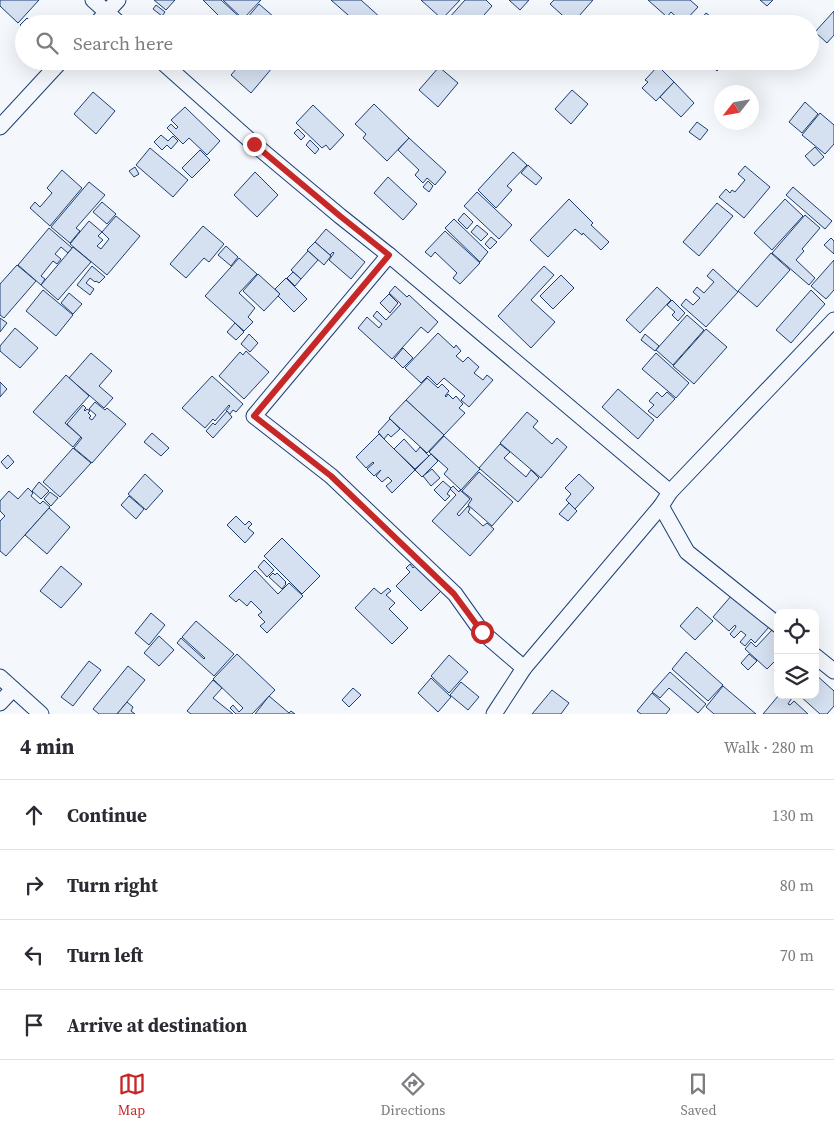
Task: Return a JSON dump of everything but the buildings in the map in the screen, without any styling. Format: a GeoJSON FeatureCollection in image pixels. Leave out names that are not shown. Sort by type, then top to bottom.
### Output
{"type":"FeatureCollection","features":[{"type":"Feature","properties":{"kind":"street"},"geometry":{"type":"LineString","coordinates":[[93,0],[110,15]]}},
{"type":"Feature","properties":{"kind":"street"},"geometry":{"type":"LineString","coordinates":[[104,15],[118,0]]}},
{"type":"Feature","properties":{"kind":"street"},"geometry":{"type":"LineString","coordinates":[[0,127],[53,70]]}},
{"type":"Feature","properties":{"kind":"street"},"geometry":{"type":"LineString","coordinates":[[171,70],[254,144],[670,492]]}},
{"type":"Feature","properties":{"kind":"street"},"geometry":{"type":"LineString","coordinates":[[389,255],[254,416],[331,476],[454,594],[482,632],[524,668]]}},
{"type":"Feature","properties":{"kind":"street"},"geometry":{"type":"LineString","coordinates":[[494,714],[524,668],[661,506],[670,492],[834,320]]}},
{"type":"Feature","properties":{"kind":"street"},"geometry":{"type":"LineString","coordinates":[[661,506],[687,552],[774,623]]}},
{"type":"Feature","properties":{"kind":"street"},"geometry":{"type":"LineString","coordinates":[[819,659],[834,671]]}},
{"type":"Feature","properties":{"kind":"street"},"geometry":{"type":"LineString","coordinates":[[0,677],[41,714]]}},
{"type":"Feature","properties":{"kind":"street"},"geometry":{"type":"LineString","coordinates":[[0,703],[14,689]]}},
{"type":"Feature","properties":{"kind":"route"},"geometry":{"type":"LineString","coordinates":[[254,144],[389,255],[254,416],[331,476],[454,594],[482,632]]}}]}
